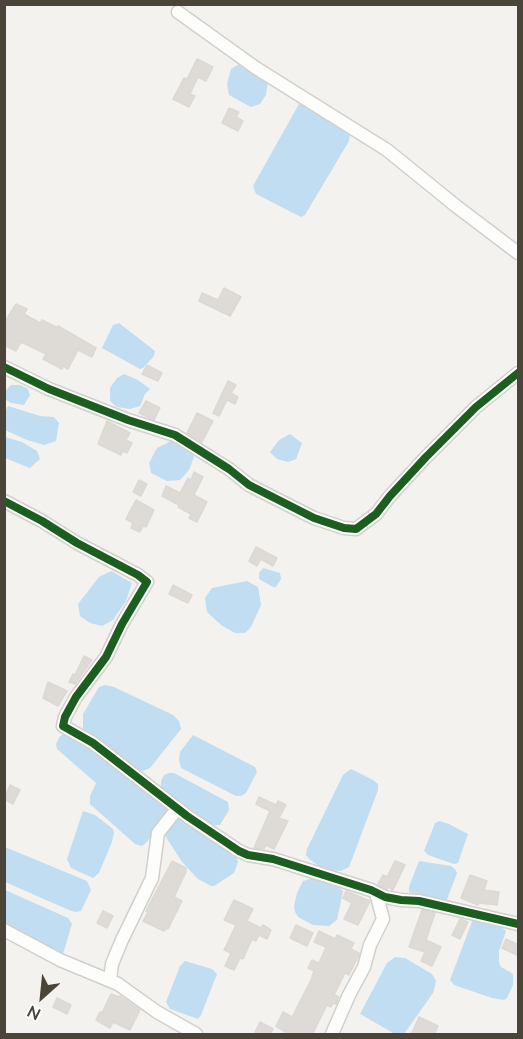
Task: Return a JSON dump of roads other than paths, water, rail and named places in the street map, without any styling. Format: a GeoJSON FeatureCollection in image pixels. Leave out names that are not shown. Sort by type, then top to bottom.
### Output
{"type":"FeatureCollection","features":[{"type":"Feature","properties":{"kind":"street"},"geometry":{"type":"LineString","coordinates":[[178,12],[256,68],[387,150],[519,253]]}},
{"type":"Feature","properties":{"kind":"street"},"geometry":{"type":"LineString","coordinates":[[4,367],[128,420],[175,435],[229,469],[249,485],[314,518],[344,528],[356,529],[376,514],[420,463],[476,407],[519,373]]}},
{"type":"Feature","properties":{"kind":"street"},"geometry":{"type":"LineString","coordinates":[[4,501],[77,543],[138,574],[147,582],[122,624],[110,651],[76,697],[63,726],[93,743],[177,809],[248,855],[273,859],[385,897],[419,901],[519,924]]}},
{"type":"Feature","properties":{"kind":"street"},"geometry":{"type":"LineString","coordinates":[[110,980],[112,964],[121,942],[152,878],[158,833],[177,809]]}},
{"type":"Feature","properties":{"kind":"street"},"geometry":{"type":"LineString","coordinates":[[332,1035],[364,967],[370,945],[383,919],[376,893]]}},
{"type":"Feature","properties":{"kind":"street"},"geometry":{"type":"LineString","coordinates":[[4,930],[60,960],[110,980],[196,1035]]}},
{"type":"Feature","properties":{"kind":"water"},"geometry":{"type":"Polygon","coordinates":[[[241,63],[268,81],[266,95],[260,104],[251,107],[229,95],[227,84],[231,69],[241,63]]]}},
{"type":"Feature","properties":{"kind":"water"},"geometry":{"type":"Polygon","coordinates":[[[299,104],[305,104],[350,134],[349,141],[305,215],[301,217],[256,194],[253,186],[299,104]]]}},
{"type":"Feature","properties":{"kind":"water"},"geometry":{"type":"Polygon","coordinates":[[[119,323],[155,351],[154,356],[143,368],[140,369],[102,348],[113,325],[119,323]]]}},
{"type":"Feature","properties":{"kind":"water"},"geometry":{"type":"Polygon","coordinates":[[[124,374],[150,389],[140,406],[130,409],[117,407],[110,401],[110,388],[117,378],[124,374]]]}},
{"type":"Feature","properties":{"kind":"water"},"geometry":{"type":"Polygon","coordinates":[[[11,385],[20,385],[28,389],[30,395],[24,405],[6,400],[5,391],[11,385]]]}},
{"type":"Feature","properties":{"kind":"water"},"geometry":{"type":"Polygon","coordinates":[[[8,406],[40,416],[54,417],[59,423],[56,441],[44,445],[5,430],[5,412],[8,406]]]}},
{"type":"Feature","properties":{"kind":"water"},"geometry":{"type":"Polygon","coordinates":[[[290,434],[302,443],[296,459],[288,462],[277,459],[270,452],[279,440],[290,434]]]}},
{"type":"Feature","properties":{"kind":"water"},"geometry":{"type":"Polygon","coordinates":[[[5,437],[22,442],[37,451],[40,459],[30,468],[5,458],[5,437]]]}},
{"type":"Feature","properties":{"kind":"water"},"geometry":{"type":"Polygon","coordinates":[[[173,440],[187,448],[194,457],[189,470],[180,480],[167,481],[151,473],[149,463],[157,448],[173,440]]]}},
{"type":"Feature","properties":{"kind":"water"},"geometry":{"type":"Polygon","coordinates":[[[263,568],[280,573],[281,579],[276,587],[259,579],[259,573],[263,568]]]}},
{"type":"Feature","properties":{"kind":"water"},"geometry":{"type":"Polygon","coordinates":[[[111,571],[132,583],[126,601],[113,620],[102,626],[90,623],[80,616],[78,604],[99,577],[111,571]]]}},
{"type":"Feature","properties":{"kind":"water"},"geometry":{"type":"Polygon","coordinates":[[[247,581],[258,587],[261,605],[251,627],[245,633],[235,633],[221,625],[207,612],[205,598],[212,588],[247,581]]]}},
{"type":"Feature","properties":{"kind":"water"},"geometry":{"type":"Polygon","coordinates":[[[105,685],[114,687],[173,715],[179,721],[181,729],[150,768],[143,771],[137,769],[83,731],[83,714],[99,687],[105,685]]]}},
{"type":"Feature","properties":{"kind":"water"},"geometry":{"type":"Polygon","coordinates":[[[64,734],[166,803],[169,810],[165,819],[142,846],[135,844],[90,804],[90,796],[96,783],[57,749],[56,744],[60,736],[64,734]]]}},
{"type":"Feature","properties":{"kind":"water"},"geometry":{"type":"Polygon","coordinates":[[[193,735],[255,767],[257,772],[246,793],[236,796],[181,768],[180,752],[193,735]]]}},
{"type":"Feature","properties":{"kind":"water"},"geometry":{"type":"Polygon","coordinates":[[[351,769],[373,780],[378,784],[378,790],[349,867],[341,871],[323,869],[309,859],[306,855],[307,849],[343,775],[351,769]]]}},
{"type":"Feature","properties":{"kind":"water"},"geometry":{"type":"Polygon","coordinates":[[[174,773],[228,802],[229,810],[220,825],[207,825],[161,789],[164,775],[174,773]]]}},
{"type":"Feature","properties":{"kind":"water"},"geometry":{"type":"Polygon","coordinates":[[[83,811],[95,815],[113,829],[114,833],[99,873],[93,878],[71,868],[67,859],[83,811]]]}},
{"type":"Feature","properties":{"kind":"water"},"geometry":{"type":"Polygon","coordinates":[[[178,816],[235,855],[238,862],[234,873],[214,886],[198,879],[182,862],[164,834],[178,816]]]}},
{"type":"Feature","properties":{"kind":"water"},"geometry":{"type":"Polygon","coordinates":[[[440,821],[468,834],[458,863],[454,864],[428,855],[424,851],[435,823],[440,821]]]}},
{"type":"Feature","properties":{"kind":"water"},"geometry":{"type":"Polygon","coordinates":[[[5,847],[87,881],[91,890],[81,911],[69,910],[5,882],[5,847]]]}},
{"type":"Feature","properties":{"kind":"water"},"geometry":{"type":"Polygon","coordinates":[[[419,861],[451,866],[455,869],[457,873],[446,902],[440,904],[409,892],[419,861]]]}},
{"type":"Feature","properties":{"kind":"water"},"geometry":{"type":"Polygon","coordinates":[[[313,878],[330,881],[343,891],[337,920],[329,926],[313,925],[298,917],[295,912],[297,893],[303,881],[313,878]]]}},
{"type":"Feature","properties":{"kind":"water"},"geometry":{"type":"Polygon","coordinates":[[[5,890],[68,918],[72,924],[63,954],[5,925],[5,890]]]}},
{"type":"Feature","properties":{"kind":"water"},"geometry":{"type":"Polygon","coordinates":[[[473,919],[500,926],[506,931],[499,951],[499,962],[501,967],[513,974],[513,985],[504,1000],[454,985],[450,980],[473,919]]]}},
{"type":"Feature","properties":{"kind":"water"},"geometry":{"type":"Polygon","coordinates":[[[395,957],[405,958],[432,974],[436,981],[433,993],[404,1034],[395,1034],[360,1014],[387,963],[395,957]]]}},
{"type":"Feature","properties":{"kind":"water"},"geometry":{"type":"Polygon","coordinates":[[[185,961],[212,969],[217,974],[198,1019],[170,1009],[166,1002],[180,966],[185,961]]]}}]}
